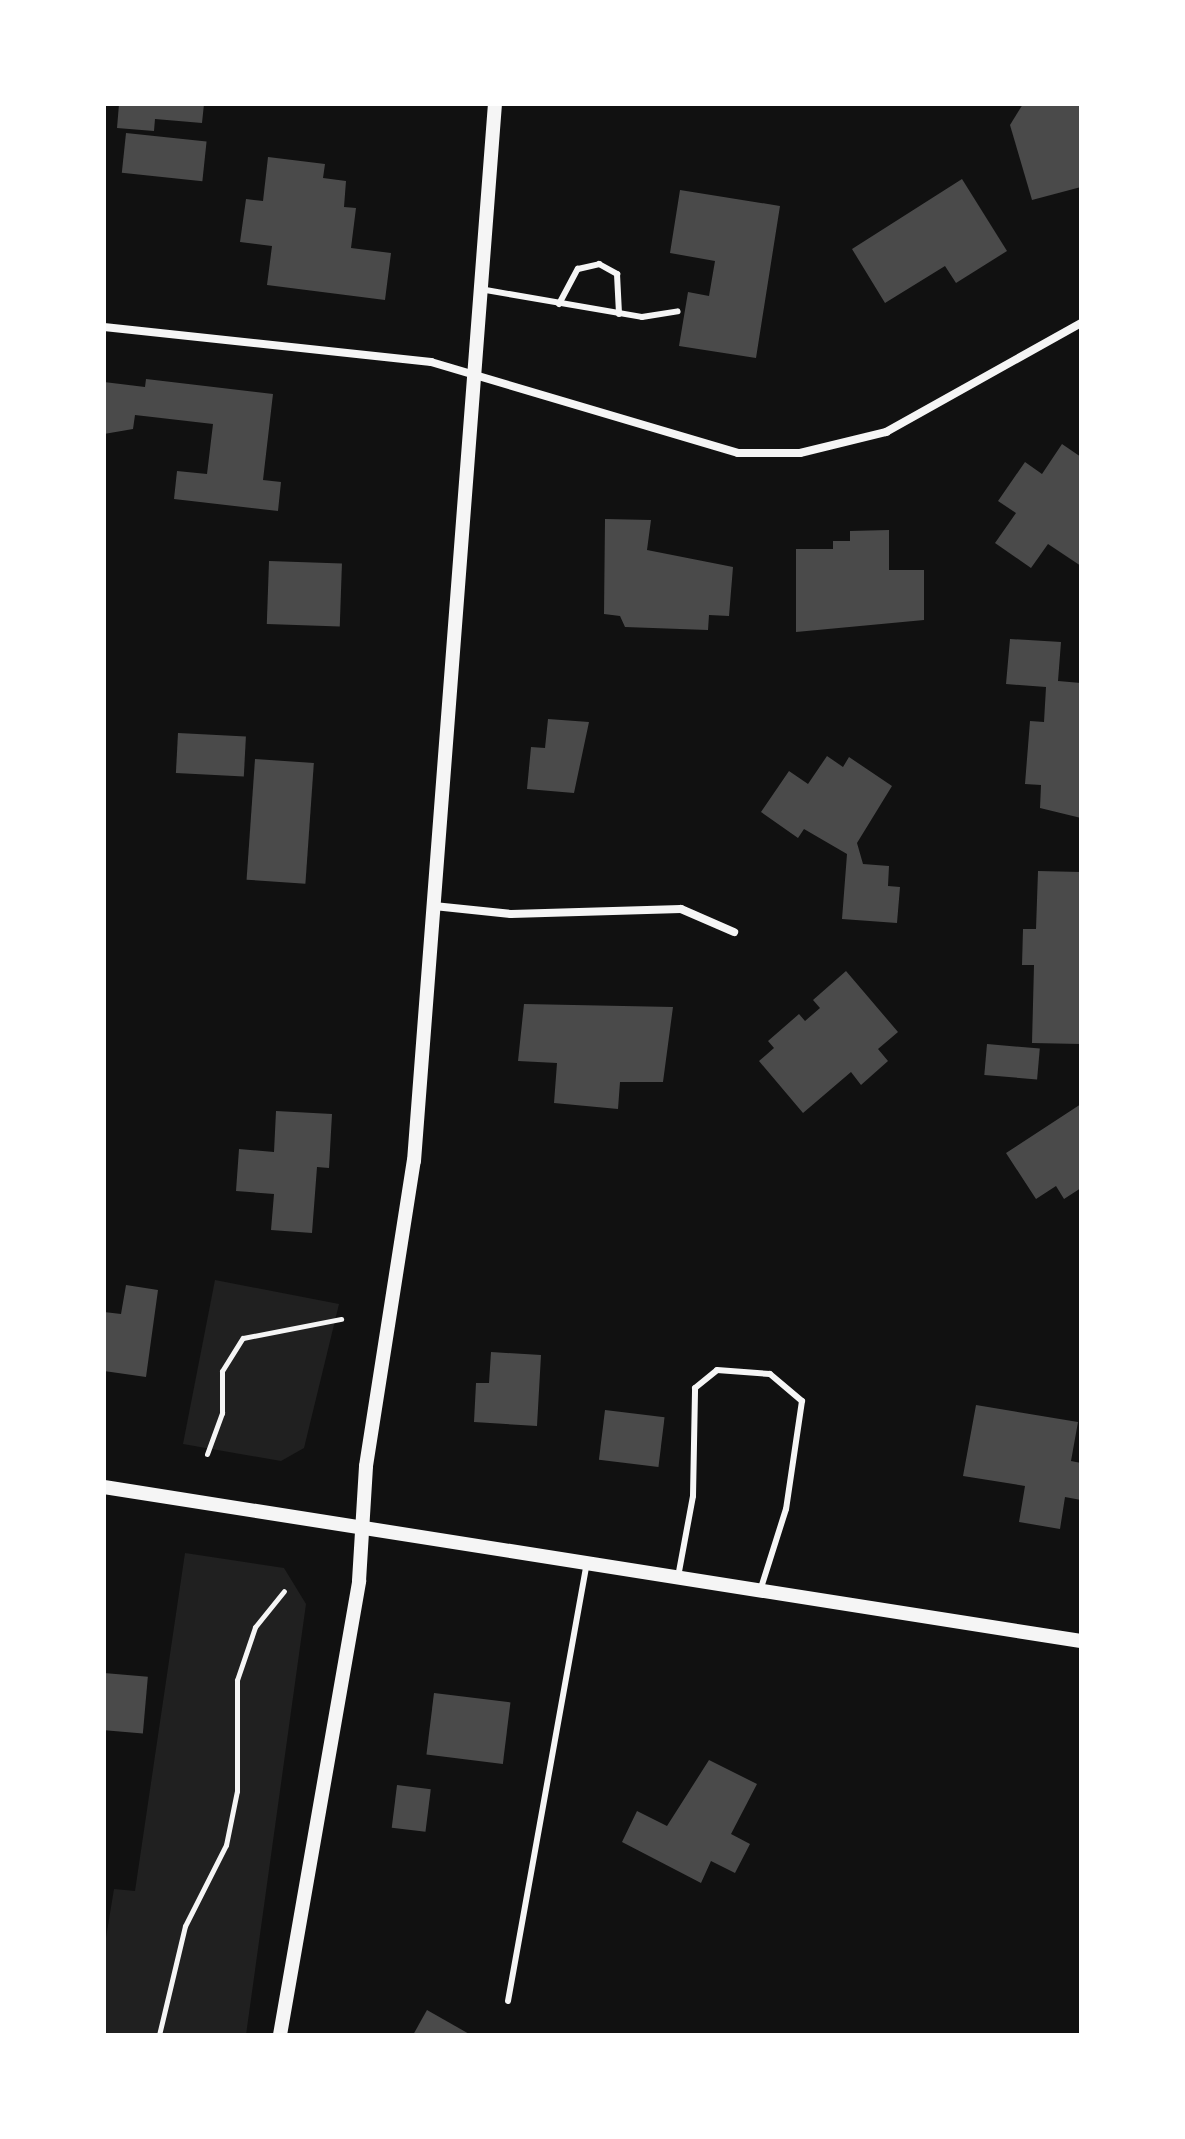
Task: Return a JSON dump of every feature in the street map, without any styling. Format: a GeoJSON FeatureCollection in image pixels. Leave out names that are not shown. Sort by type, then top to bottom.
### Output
{"type":"FeatureCollection","features":[{"type":"Feature","properties":{"kind":"street"},"geometry":{"type":"LineString","coordinates":[[280,2035],[363,1530],[368,1451],[414,1161],[495,104]]}},
{"type":"Feature","properties":{"kind":"street"},"geometry":{"type":"LineString","coordinates":[[104,327],[431,362],[476,378],[738,453],[800,453],[886,432],[1081,323]]}},
{"type":"Feature","properties":{"kind":"street"},"geometry":{"type":"LineString","coordinates":[[434,906],[511,914],[681,909],[734,932]]}},
{"type":"Feature","properties":{"kind":"street"},"geometry":{"type":"LineString","coordinates":[[104,1487],[363,1530],[761,1588],[1081,1641]]}},
{"type":"Feature","properties":{"kind":"lane"},"geometry":{"type":"LineString","coordinates":[[559,304],[578,269],[599,264],[617,274],[619,314]]}},
{"type":"Feature","properties":{"kind":"lane"},"geometry":{"type":"LineString","coordinates":[[480,289],[619,314],[678,311]]}},
{"type":"Feature","properties":{"kind":"lane"},"geometry":{"type":"LineString","coordinates":[[678,1577],[693,1496],[695,1388],[717,1370],[770,1374],[802,1401],[786,1509],[761,1588]]}},
{"type":"Feature","properties":{"kind":"lane"},"geometry":{"type":"LineString","coordinates":[[508,2001],[587,1564]]}},
{"type":"Feature","properties":{"kind":"path"},"geometry":{"type":"LineString","coordinates":[[207,1454],[222,1413],[222,1371],[243,1338],[341,1319]]}},
{"type":"Feature","properties":{"kind":"path"},"geometry":{"type":"LineString","coordinates":[[159,2035],[185,1926],[226,1845],[237,1791],[237,1680],[255,1627],[284,1591]]}},
{"type":"Feature","properties":{"kind":"shaded area"},"geometry":{"type":"Polygon","coordinates":[[[215,1280],[339,1304],[304,1448],[281,1461],[183,1444],[215,1280]]]}},
{"type":"Feature","properties":{"kind":"shaded area"},"geometry":{"type":"Polygon","coordinates":[[[185,1553],[284,1568],[306,1604],[246,2035],[104,2035],[104,1950],[114,1889],[135,1891],[185,1553]]]}},
{"type":"Feature","properties":{"kind":"building"},"geometry":{"type":"Polygon","coordinates":[[[119,104],[204,104],[202,123],[155,119],[154,131],[117,128],[119,104]]]}},
{"type":"Feature","properties":{"kind":"building"},"geometry":{"type":"Polygon","coordinates":[[[1023,104],[1081,104],[1081,187],[1032,200],[1010,125],[1023,104]]]}},
{"type":"Feature","properties":{"kind":"building"},"geometry":{"type":"Polygon","coordinates":[[[126,133],[207,141],[202,181],[122,173],[126,133]]]}},
{"type":"Feature","properties":{"kind":"building"},"geometry":{"type":"Polygon","coordinates":[[[268,157],[325,164],[323,178],[346,181],[344,207],[356,208],[351,248],[391,253],[385,300],[267,285],[272,246],[240,242],[246,199],[263,201],[268,157]]]}},
{"type":"Feature","properties":{"kind":"building"},"geometry":{"type":"Polygon","coordinates":[[[962,179],[1007,251],[956,283],[945,266],[885,303],[852,249],[962,179]]]}},
{"type":"Feature","properties":{"kind":"building"},"geometry":{"type":"Polygon","coordinates":[[[680,190],[780,206],[756,358],[679,346],[688,292],[709,296],[715,261],[670,253],[680,190]]]}},
{"type":"Feature","properties":{"kind":"building"},"geometry":{"type":"Polygon","coordinates":[[[146,379],[273,394],[263,480],[281,482],[278,511],[174,499],[177,471],[207,474],[213,424],[135,415],[133,429],[104,434],[104,382],[145,387],[146,379]]]}},
{"type":"Feature","properties":{"kind":"building"},"geometry":{"type":"Polygon","coordinates":[[[1062,444],[1081,457],[1081,566],[1048,544],[1031,568],[995,543],[1016,513],[998,501],[1025,462],[1042,474],[1062,444]]]}},
{"type":"Feature","properties":{"kind":"building"},"geometry":{"type":"Polygon","coordinates":[[[605,519],[651,520],[647,550],[733,567],[729,616],[709,615],[708,630],[625,627],[620,616],[604,614],[605,519]]]}},
{"type":"Feature","properties":{"kind":"building"},"geometry":{"type":"Polygon","coordinates":[[[889,530],[889,570],[924,570],[924,620],[796,632],[796,549],[833,549],[833,541],[850,541],[850,531],[889,530]]]}},
{"type":"Feature","properties":{"kind":"building"},"geometry":{"type":"Polygon","coordinates":[[[269,561],[342,564],[340,627],[267,624],[269,561]]]}},
{"type":"Feature","properties":{"kind":"building"},"geometry":{"type":"Polygon","coordinates":[[[1010,639],[1061,642],[1058,681],[1081,683],[1081,818],[1040,808],[1041,785],[1025,784],[1030,721],[1044,722],[1046,687],[1006,684],[1010,639]]]}},
{"type":"Feature","properties":{"kind":"building"},"geometry":{"type":"Polygon","coordinates":[[[548,719],[589,722],[574,793],[527,789],[531,747],[545,748],[548,719]]]}},
{"type":"Feature","properties":{"kind":"building"},"geometry":{"type":"Polygon","coordinates":[[[178,733],[246,737],[244,777],[176,773],[178,733]]]}},
{"type":"Feature","properties":{"kind":"building"},"geometry":{"type":"Polygon","coordinates":[[[827,756],[843,767],[849,757],[892,786],[857,843],[863,864],[889,866],[888,886],[900,887],[897,923],[842,919],[847,854],[804,829],[798,838],[761,812],[789,771],[808,784],[827,756]]]}},
{"type":"Feature","properties":{"kind":"building"},"geometry":{"type":"Polygon","coordinates":[[[255,759],[314,763],[305,884],[247,880],[255,759]]]}},
{"type":"Feature","properties":{"kind":"building"},"geometry":{"type":"Polygon","coordinates":[[[1038,871],[1081,872],[1081,1044],[1032,1043],[1034,965],[1022,965],[1023,929],[1036,929],[1038,871]]]}},
{"type":"Feature","properties":{"kind":"building"},"geometry":{"type":"Polygon","coordinates":[[[846,971],[898,1032],[878,1049],[888,1061],[861,1085],[851,1072],[803,1113],[759,1061],[774,1048],[768,1041],[799,1014],[805,1021],[820,1008],[813,1000],[846,971]]]}},
{"type":"Feature","properties":{"kind":"building"},"geometry":{"type":"Polygon","coordinates":[[[524,1004],[673,1007],[663,1082],[620,1082],[618,1109],[554,1103],[557,1063],[518,1061],[524,1004]]]}},
{"type":"Feature","properties":{"kind":"building"},"geometry":{"type":"Polygon","coordinates":[[[987,1044],[1040,1049],[1037,1080],[984,1075],[987,1044]]]}},
{"type":"Feature","properties":{"kind":"building"},"geometry":{"type":"Polygon","coordinates":[[[1081,1104],[1081,1188],[1064,1199],[1056,1186],[1036,1199],[1006,1153],[1081,1104]]]}},
{"type":"Feature","properties":{"kind":"building"},"geometry":{"type":"Polygon","coordinates":[[[276,1111],[332,1114],[329,1168],[317,1167],[312,1233],[271,1230],[274,1194],[236,1191],[239,1149],[274,1152],[276,1111]]]}},
{"type":"Feature","properties":{"kind":"building"},"geometry":{"type":"Polygon","coordinates":[[[126,1285],[158,1290],[146,1377],[104,1371],[104,1312],[121,1314],[126,1285]]]}},
{"type":"Feature","properties":{"kind":"building"},"geometry":{"type":"Polygon","coordinates":[[[491,1352],[541,1355],[537,1426],[474,1422],[476,1383],[489,1383],[491,1352]]]}},
{"type":"Feature","properties":{"kind":"building"},"geometry":{"type":"Polygon","coordinates":[[[976,1405],[1078,1422],[1071,1461],[1081,1463],[1081,1500],[1065,1497],[1060,1529],[1019,1522],[1025,1486],[963,1476],[976,1405]]]}},
{"type":"Feature","properties":{"kind":"building"},"geometry":{"type":"Polygon","coordinates":[[[605,1410],[665,1417],[658,1467],[599,1460],[605,1410]]]}},
{"type":"Feature","properties":{"kind":"building"},"geometry":{"type":"Polygon","coordinates":[[[104,1673],[148,1677],[143,1734],[104,1730],[104,1673]]]}},
{"type":"Feature","properties":{"kind":"building"},"geometry":{"type":"Polygon","coordinates":[[[434,1693],[510,1702],[503,1764],[426,1755],[434,1693]]]}},
{"type":"Feature","properties":{"kind":"building"},"geometry":{"type":"Polygon","coordinates":[[[709,1760],[757,1784],[731,1834],[750,1844],[735,1873],[711,1861],[701,1883],[622,1842],[637,1811],[667,1826],[709,1760]]]}},
{"type":"Feature","properties":{"kind":"building"},"geometry":{"type":"Polygon","coordinates":[[[397,1785],[431,1789],[426,1832],[392,1828],[397,1785]]]}},
{"type":"Feature","properties":{"kind":"building"},"geometry":{"type":"Polygon","coordinates":[[[427,2010],[471,2035],[413,2035],[427,2010]]]}}]}
